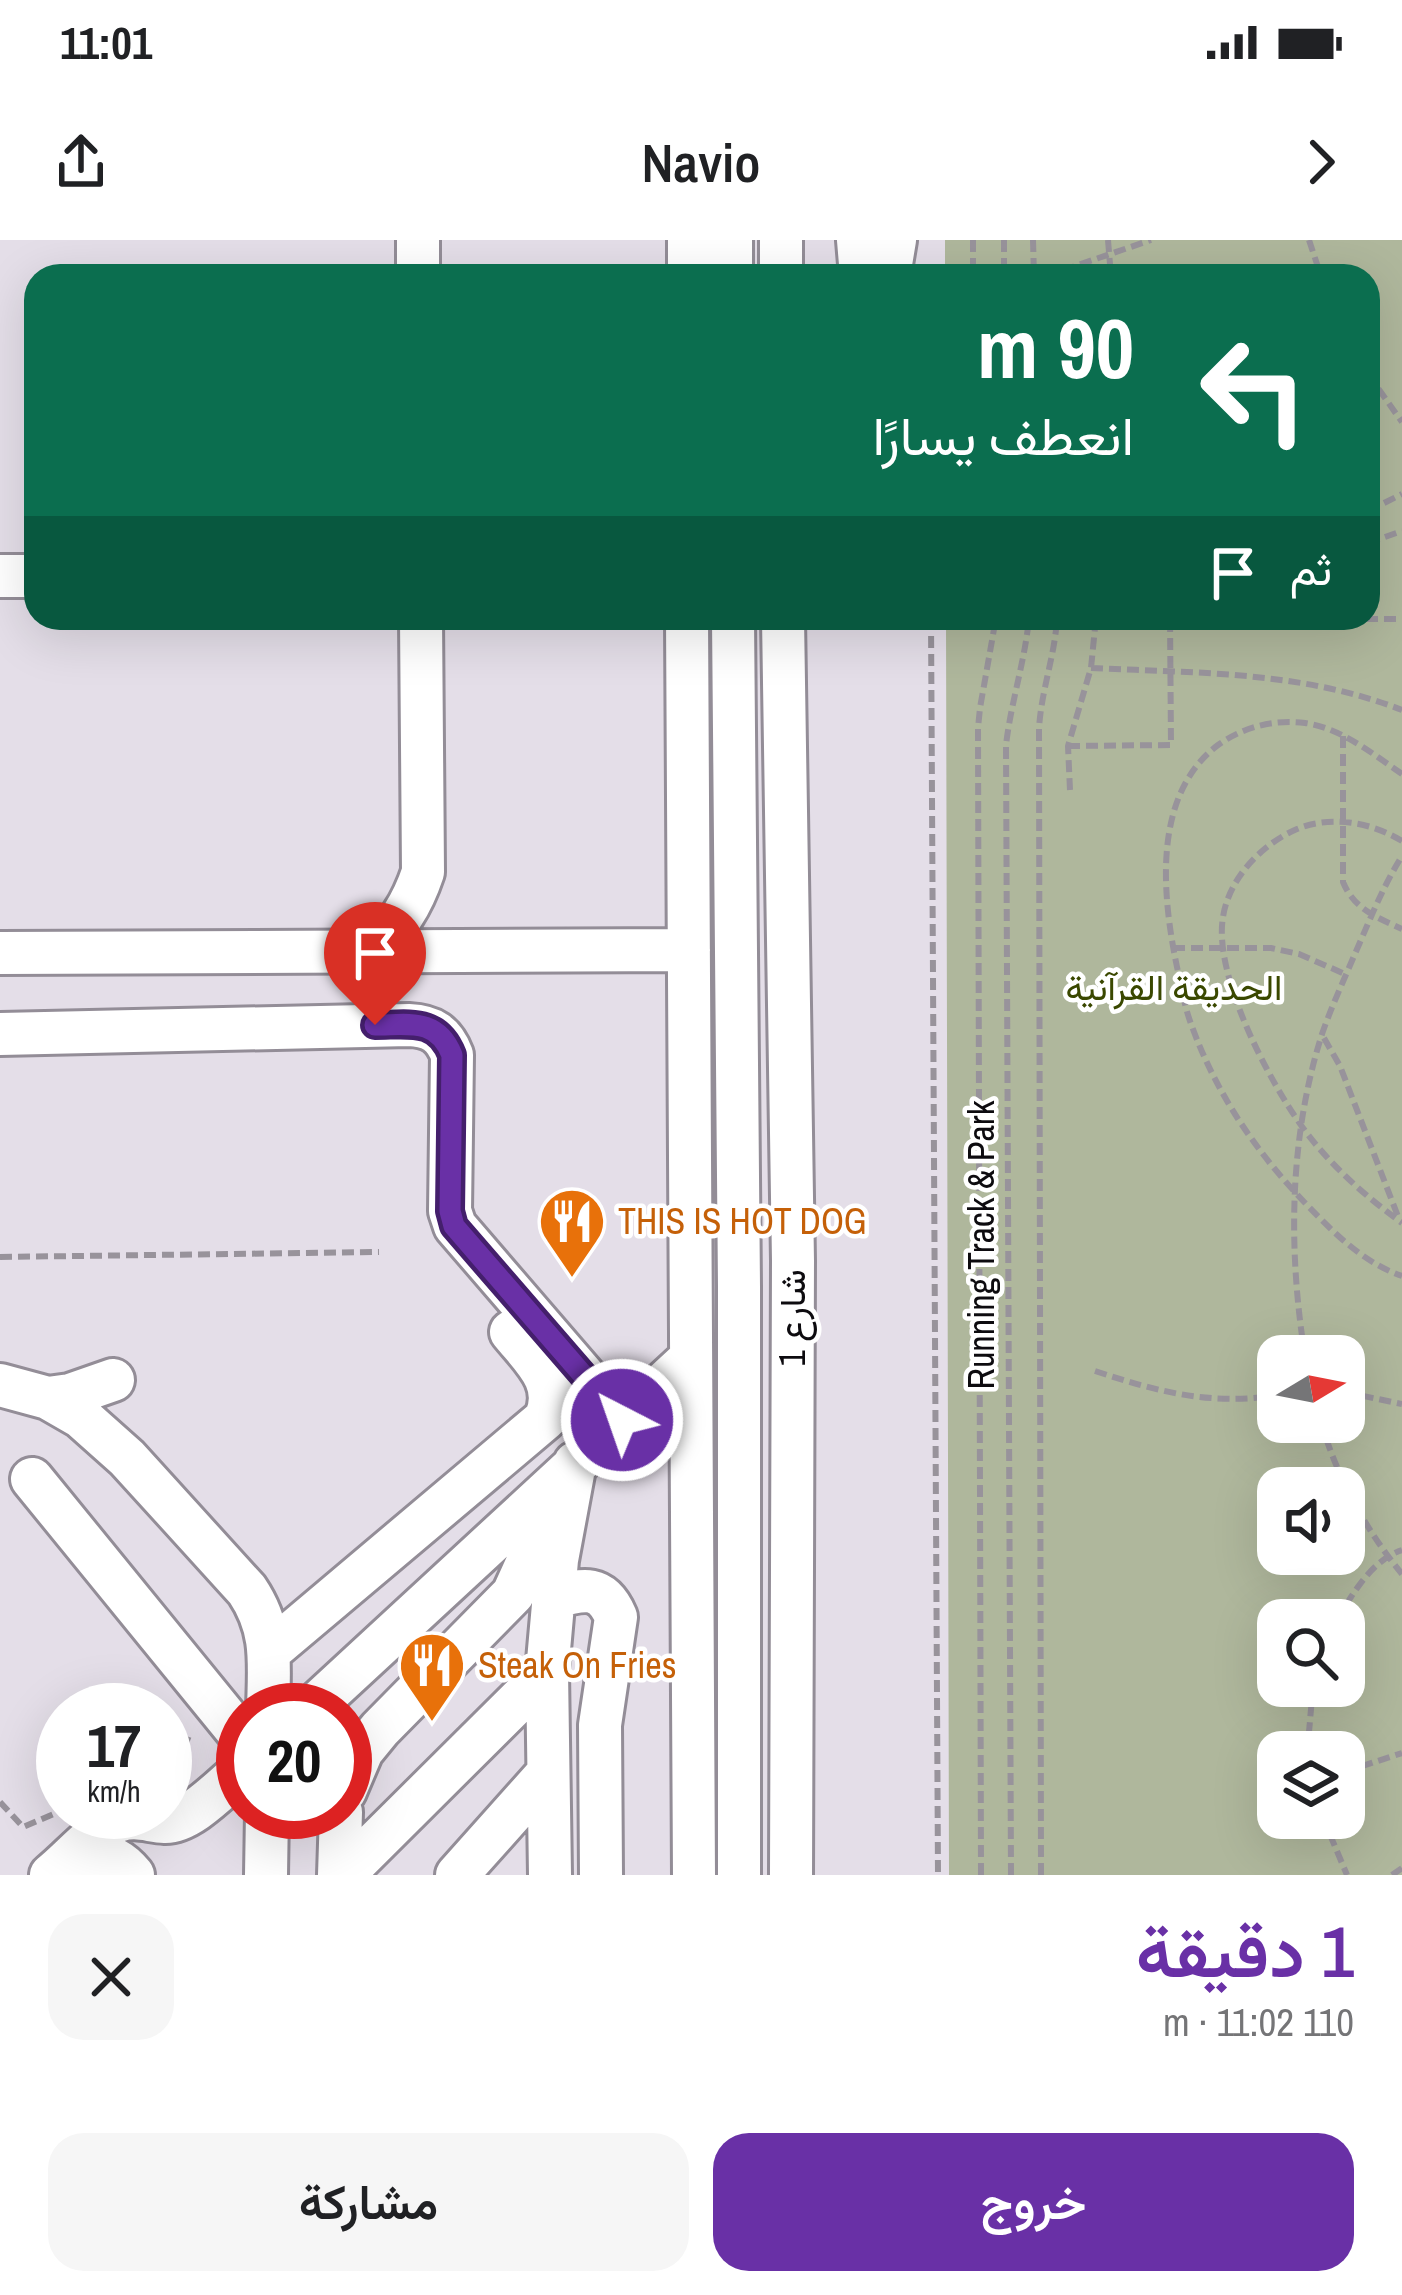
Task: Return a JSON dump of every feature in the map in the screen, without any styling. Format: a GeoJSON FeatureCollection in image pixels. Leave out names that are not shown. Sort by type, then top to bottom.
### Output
{"type":"FeatureCollection","features":[{"type":"Feature","properties":{"kind":"street"},"geometry":{"type":"LineString","coordinates":[[371,951],[404,916],[423,872],[421,630]]}},
{"type":"Feature","properties":{"kind":"street"},"geometry":{"type":"LineString","coordinates":[[687,630],[694,1875]]}},
{"type":"Feature","properties":{"kind":"street","name":"شارع 1"},"geometry":{"type":"LineString","coordinates":[[733,630],[739,1875]]}},
{"type":"Feature","properties":{"kind":"street","name":"شارع 1"},"geometry":{"type":"LineString","coordinates":[[783,630],[793,1261],[791,1875]]}},
{"type":"Feature","properties":{"kind":"street"},"geometry":{"type":"LineString","coordinates":[[423,872],[443,915],[475,950]]}},
{"type":"Feature","properties":{"kind":"street"},"geometry":{"type":"LineString","coordinates":[[0,953],[689,950]]}},
{"type":"Feature","properties":{"kind":"street"},"geometry":{"type":"LineString","coordinates":[[0,1034],[410,1025],[437,1031],[452,1055],[452,1219],[556,1364]]}},
{"type":"Feature","properties":{"kind":"street"},"geometry":{"type":"LineString","coordinates":[[453,1261],[556,1364],[622,1420]]}},
{"type":"Feature","properties":{"kind":"street"},"geometry":{"type":"LineString","coordinates":[[339,1683],[692,1358]]}},
{"type":"Feature","properties":{"kind":"street"},"geometry":{"type":"LineString","coordinates":[[270,1651],[537,1428],[550,1408],[556,1364]]}},
{"type":"Feature","properties":{"kind":"street"},"geometry":{"type":"LineString","coordinates":[[14,1393],[92,1389],[113,1381]]}},
{"type":"Feature","properties":{"kind":"street"},"geometry":{"type":"LineString","coordinates":[[14,1393],[81,1417],[127,1458],[248,1590],[267,1629],[269,1683]]}},
{"type":"Feature","properties":{"kind":"street"},"geometry":{"type":"LineString","coordinates":[[541,1864],[548,1773],[547,1672],[557,1560],[575,1463]]}},
{"type":"Feature","properties":{"kind":"street"},"geometry":{"type":"LineString","coordinates":[[32,1479],[216,1705]]}},
{"type":"Feature","properties":{"kind":"street"},"geometry":{"type":"LineString","coordinates":[[372,1739],[513,1594],[528,1561],[534,1502]]}},
{"type":"Feature","properties":{"kind":"street"},"geometry":{"type":"LineString","coordinates":[[554,1598],[586,1590],[599,1594],[616,1617],[600,1725],[601,1875]]}},
{"type":"Feature","properties":{"kind":"street"},"geometry":{"type":"LineString","coordinates":[[341,1875],[547,1672]]}},
{"type":"Feature","properties":{"kind":"street"},"geometry":{"type":"LineString","coordinates":[[457,1875],[548,1773]]}},
{"type":"Feature","properties":{"kind":"street"},"geometry":{"type":"LineString","coordinates":[[61,1867],[111,1824],[147,1818],[167,1822],[186,1816],[216,1792]]}},
{"type":"Feature","properties":{"kind":"street"},"geometry":{"type":"LineString","coordinates":[[266,1875],[267,1839]]}},
{"type":"Feature","properties":{"kind":"street"},"geometry":{"type":"LineString","coordinates":[[340,1839],[341,1875]]}},
{"type":"Feature","properties":{"kind":"street"},"geometry":{"type":"LineString","coordinates":[[61,1867],[96,1854],[110,1856],[133,1875]]}},
{"type":"Feature","properties":{"kind":"path"},"geometry":{"type":"LineString","coordinates":[[1108,240],[1109,264]]}},
{"type":"Feature","properties":{"kind":"path"},"geometry":{"type":"LineString","coordinates":[[1080,264],[1151,240]]}},
{"type":"Feature","properties":{"kind":"path"},"geometry":{"type":"LineString","coordinates":[[1380,391],[1402,422]]}},
{"type":"Feature","properties":{"kind":"path"},"geometry":{"type":"LineString","coordinates":[[932,630],[938,1875]]}},
{"type":"Feature","properties":{"kind":"path"},"geometry":{"type":"LineString","coordinates":[[981,1875],[979,728],[994,630]]}},
{"type":"Feature","properties":{"kind":"path","name":"Running Track & Park"},"geometry":{"type":"LineString","coordinates":[[1011,1875],[1006,745],[1028,630]]}},
{"type":"Feature","properties":{"kind":"path"},"geometry":{"type":"LineString","coordinates":[[1041,1875],[1039,729],[1057,630]]}},
{"type":"Feature","properties":{"kind":"path"},"geometry":{"type":"LineString","coordinates":[[1070,790],[1068,746],[1091,668],[1095,630]]}},
{"type":"Feature","properties":{"kind":"path"},"geometry":{"type":"LineString","coordinates":[[1068,746],[1171,745],[1170,630]]}},
{"type":"Feature","properties":{"kind":"path"},"geometry":{"type":"LineString","coordinates":[[1091,668],[1283,679],[1402,710]]}},
{"type":"Feature","properties":{"kind":"path"},"geometry":{"type":"LineString","coordinates":[[1402,774],[1343,736],[1307,723],[1269,723],[1234,734],[1203,757],[1181,788],[1168,840],[1165,895],[1188,1016],[1214,1080],[1250,1140],[1332,1231],[1360,1254],[1402,1276]]}},
{"type":"Feature","properties":{"kind":"path"},"geometry":{"type":"LineString","coordinates":[[1343,736],[1342,882],[1358,907],[1402,928]]}},
{"type":"Feature","properties":{"kind":"path"},"geometry":{"type":"LineString","coordinates":[[1401,1224],[1331,1162],[1302,1126],[1267,1070],[1240,1011],[1222,948],[1223,915],[1234,884],[1279,837],[1309,824],[1342,822],[1388,832],[1402,842]]}},
{"type":"Feature","properties":{"kind":"path"},"geometry":{"type":"LineString","coordinates":[[1301,1335],[1292,1243],[1302,1126],[1322,1035],[1382,887],[1402,856]]}},
{"type":"Feature","properties":{"kind":"path"},"geometry":{"type":"LineString","coordinates":[[1173,948],[1286,950],[1346,974]]}},
{"type":"Feature","properties":{"kind":"path"},"geometry":{"type":"LineString","coordinates":[[1322,1035],[1340,1066],[1401,1224]]}},
{"type":"Feature","properties":{"kind":"path"},"geometry":{"type":"LineString","coordinates":[[0,1257],[379,1252]]}},
{"type":"Feature","properties":{"kind":"path"},"geometry":{"type":"LineString","coordinates":[[1095,1372],[1208,1400],[1257,1398]]}},
{"type":"Feature","properties":{"kind":"path"},"geometry":{"type":"LineString","coordinates":[[1365,1396],[1402,1404]]}},
{"type":"Feature","properties":{"kind":"path"},"geometry":{"type":"LineString","coordinates":[[1327,1443],[1353,1502],[1402,1574]]}},
{"type":"Feature","properties":{"kind":"path"},"geometry":{"type":"LineString","coordinates":[[1350,1599],[1386,1555],[1402,1550]]}},
{"type":"Feature","properties":{"kind":"path"},"geometry":{"type":"LineString","coordinates":[[1365,1765],[1402,1753]]}},
{"type":"Feature","properties":{"kind":"path"},"geometry":{"type":"LineString","coordinates":[[0,1802],[22,1827],[36,1821]]}},
{"type":"Feature","properties":{"kind":"path"},"geometry":{"type":"LineString","coordinates":[[1332,1839],[1347,1875]]}},
{"type":"Feature","properties":{"kind":"path"},"geometry":{"type":"LineString","coordinates":[[1392,1875],[1402,1868]]}},
{"type":"Feature","properties":{"kind":"green space","name":"الحديقة القرآنية"},"geometry":{"type":"Polygon","coordinates":[[[945,240],[1402,240],[1402,1875],[949,1875],[946,630],[1380,630],[1380,264],[945,264],[945,240]]]}},
{"type":"Feature","properties":{"kind":"place","name":"THIS IS HOT DOG"},"geometry":{"type":"Point","coordinates":[572,1280]}},
{"type":"Feature","properties":{"kind":"place","name":"Steak On Fries"},"geometry":{"type":"Point","coordinates":[432,1724]}},
{"type":"Feature","properties":{"kind":"route"},"geometry":{"type":"LineString","coordinates":[[375,1025],[424,1025],[447,1042],[452,1055],[450,1211],[454,1226],[622,1420]]}}]}
